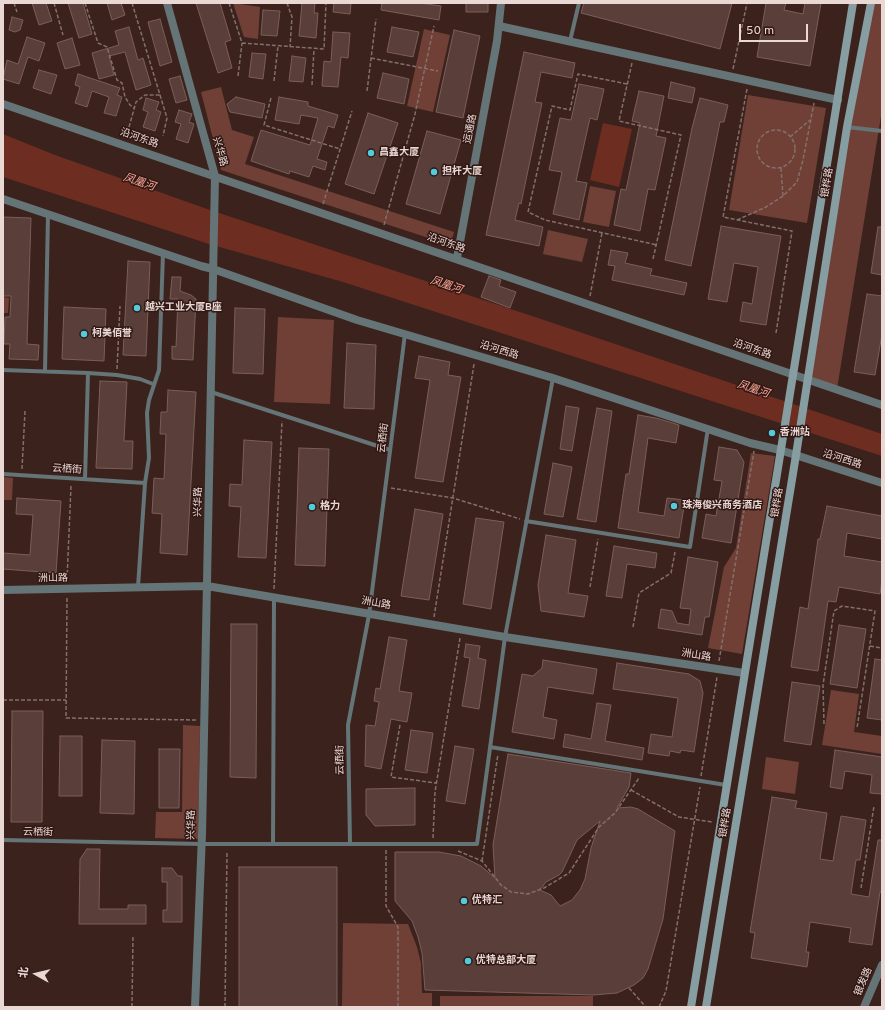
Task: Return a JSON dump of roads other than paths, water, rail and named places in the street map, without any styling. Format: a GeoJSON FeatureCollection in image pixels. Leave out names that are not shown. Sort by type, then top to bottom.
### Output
{"type":"FeatureCollection","features":[{"type":"Feature","properties":{"kind":"main road","name":"银桦路"},"geometry":{"type":"LineString","coordinates":[[691,1007],[853,3]]}},
{"type":"Feature","properties":{"kind":"main road","name":"银桦路"},"geometry":{"type":"LineString","coordinates":[[706,1007],[796,455],[847,127],[871,3]]}},
{"type":"Feature","properties":{"kind":"street","name":"兴华路"},"geometry":{"type":"LineString","coordinates":[[167,3],[215,176],[204,720],[195,1007]]}},
{"type":"Feature","properties":{"kind":"street","name":"运通路"},"geometry":{"type":"LineString","coordinates":[[457,258],[499,26],[501,3]]}},
{"type":"Feature","properties":{"kind":"street"},"geometry":{"type":"LineString","coordinates":[[499,26],[838,100]]}},
{"type":"Feature","properties":{"kind":"street","name":"沿河东路"},"geometry":{"type":"LineString","coordinates":[[3,104],[382,232],[882,405]]}},
{"type":"Feature","properties":{"kind":"street","name":"沿河西路"},"geometry":{"type":"LineString","coordinates":[[3,199],[213,269],[357,320],[476,354],[755,444],[780,450],[882,483]]}},
{"type":"Feature","properties":{"kind":"street","name":"洲山路"},"geometry":{"type":"LineString","coordinates":[[3,590],[207,586],[461,629],[744,673]]}},
{"type":"Feature","properties":{"kind":"street","name":"银发路"},"geometry":{"type":"LineString","coordinates":[[864,1007],[882,965]]}},
{"type":"Feature","properties":{"kind":"lane"},"geometry":{"type":"LineString","coordinates":[[570,41],[579,3]]}},
{"type":"Feature","properties":{"kind":"lane"},"geometry":{"type":"LineString","coordinates":[[847,127],[882,131]]}},
{"type":"Feature","properties":{"kind":"lane"},"geometry":{"type":"LineString","coordinates":[[45,371],[48,213]]}},
{"type":"Feature","properties":{"kind":"lane"},"geometry":{"type":"LineString","coordinates":[[138,587],[145,483],[149,458],[147,413],[153,384],[158,370],[164,253]]}},
{"type":"Feature","properties":{"kind":"lane","name":"云栖街"},"geometry":{"type":"LineString","coordinates":[[3,840],[201,844],[350,844],[348,725],[370,613],[405,333]]}},
{"type":"Feature","properties":{"kind":"lane"},"geometry":{"type":"LineString","coordinates":[[3,370],[117,375],[140,379],[153,384]]}},
{"type":"Feature","properties":{"kind":"lane"},"geometry":{"type":"LineString","coordinates":[[85,479],[88,373]]}},
{"type":"Feature","properties":{"kind":"lane"},"geometry":{"type":"LineString","coordinates":[[350,844],[476,844],[505,636],[553,378]]}},
{"type":"Feature","properties":{"kind":"lane"},"geometry":{"type":"LineString","coordinates":[[211,392],[390,450]]}},
{"type":"Feature","properties":{"kind":"lane"},"geometry":{"type":"LineString","coordinates":[[526,521],[690,547],[708,428]]}},
{"type":"Feature","properties":{"kind":"lane","name":"云栖街"},"geometry":{"type":"LineString","coordinates":[[3,474],[145,483]]}},
{"type":"Feature","properties":{"kind":"lane"},"geometry":{"type":"LineString","coordinates":[[273,844],[274,597]]}},
{"type":"Feature","properties":{"kind":"lane"},"geometry":{"type":"LineString","coordinates":[[490,747],[726,785]]}},
{"type":"Feature","properties":{"kind":"place","name":"昌鑫大厦"},"geometry":{"type":"Point","coordinates":[371,153]}},
{"type":"Feature","properties":{"kind":"place","name":"担杆大厦"},"geometry":{"type":"Point","coordinates":[434,172]}},
{"type":"Feature","properties":{"kind":"place","name":"越兴工业大厦B座"},"geometry":{"type":"Point","coordinates":[137,308]}},
{"type":"Feature","properties":{"kind":"place","name":"柯美佰誉"},"geometry":{"type":"Point","coordinates":[84,334]}},
{"type":"Feature","properties":{"kind":"place","name":"香洲站"},"geometry":{"type":"Point","coordinates":[772,433]}},
{"type":"Feature","properties":{"kind":"place","name":"珠海俊兴商务酒店"},"geometry":{"type":"Point","coordinates":[674,506]}},
{"type":"Feature","properties":{"kind":"place","name":"格力"},"geometry":{"type":"Point","coordinates":[312,507]}},
{"type":"Feature","properties":{"kind":"place","name":"优特汇"},"geometry":{"type":"Point","coordinates":[464,901]}},
{"type":"Feature","properties":{"kind":"place","name":"优特总部大厦"},"geometry":{"type":"Point","coordinates":[468,961]}},
{"type":"Feature","properties":{"kind":"water label","name":"凤凰河"},"geometry":{"type":"Point","coordinates":[139,183]}},
{"type":"Feature","properties":{"kind":"water label","name":"凤凰河"},"geometry":{"type":"Point","coordinates":[446,286]}},
{"type":"Feature","properties":{"kind":"water label","name":"凤凰河"},"geometry":{"type":"Point","coordinates":[753,390]}}]}
